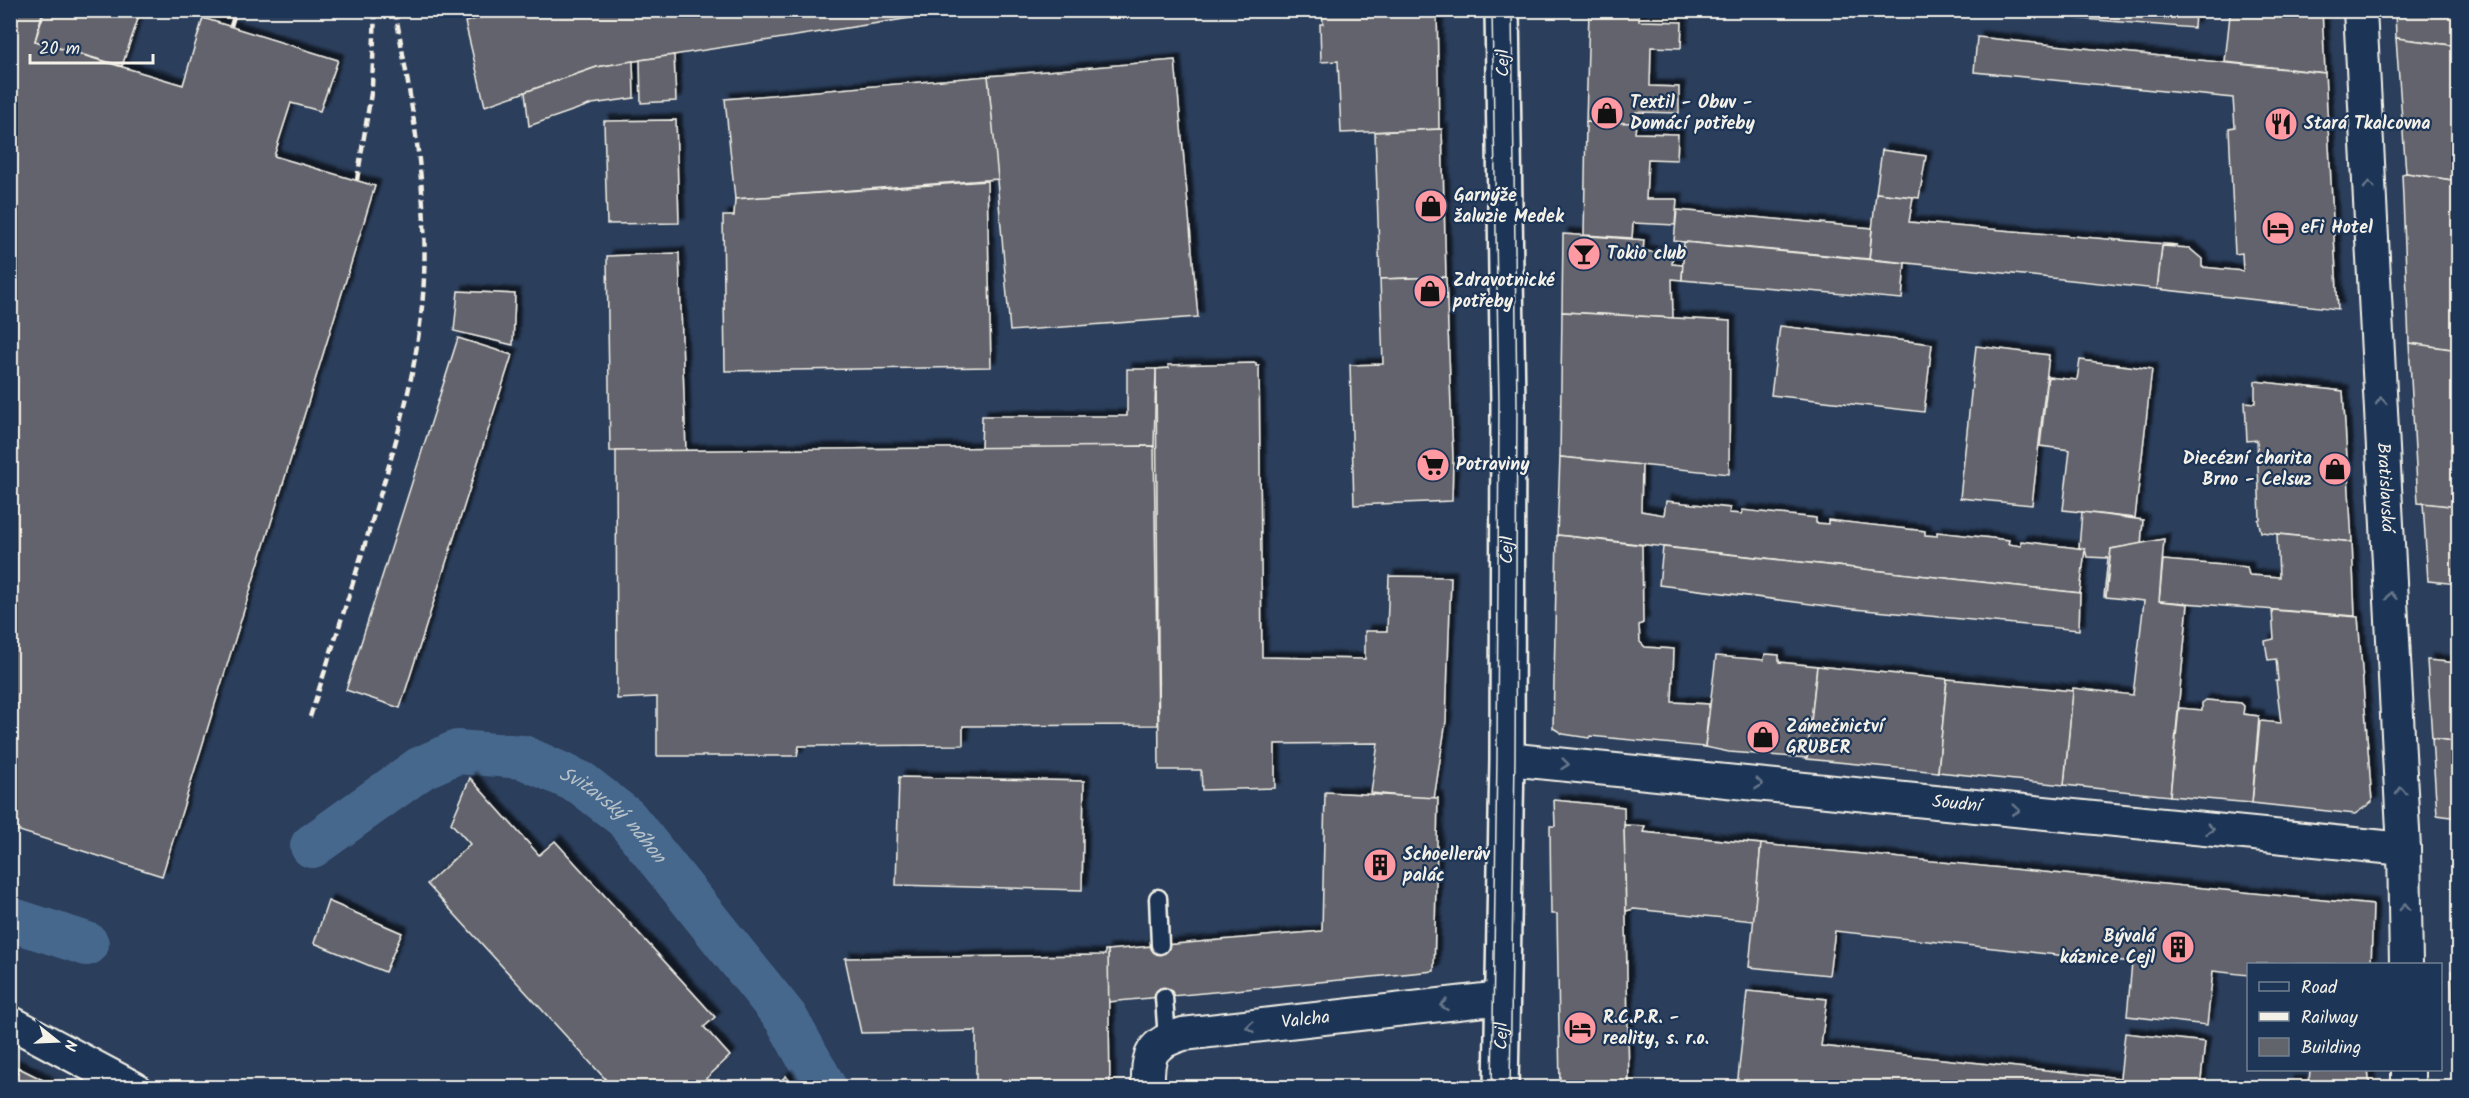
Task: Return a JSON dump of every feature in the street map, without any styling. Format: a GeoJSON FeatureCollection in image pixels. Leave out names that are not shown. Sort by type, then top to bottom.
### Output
{"type":"FeatureCollection","features":[{"type":"Feature","properties":{"kind":"street","name":"Cejl"},"geometry":{"type":"LineString","coordinates":[[1501,1088],[1507,759],[1508,404],[1502,10]]}},
{"type":"Feature","properties":{"kind":"street","name":"Bratislavská"},"geometry":{"type":"LineString","coordinates":[[2360,10],[2404,849],[2406,963]]}},
{"type":"Feature","properties":{"kind":"street","name":"Soudní"},"geometry":{"type":"LineString","coordinates":[[1507,759],[2404,849]]}},
{"type":"Feature","properties":{"kind":"street","name":"Valcha"},"geometry":{"type":"LineString","coordinates":[[1159,1048],[1183,1034],[1502,998]]}},
{"type":"Feature","properties":{"kind":"street"},"geometry":{"type":"LineString","coordinates":[[10,1022],[134,1088]]}},
{"type":"Feature","properties":{"kind":"street"},"geometry":{"type":"LineString","coordinates":[[1148,1088],[1159,1048]]}},
{"type":"Feature","properties":{"kind":"street"},"geometry":{"type":"LineString","coordinates":[[2408,1071],[2408,1088]]}},
{"type":"Feature","properties":{"kind":"lane"},"geometry":{"type":"LineString","coordinates":[[1158,898],[1160,945]]}},
{"type":"Feature","properties":{"kind":"lane"},"geometry":{"type":"LineString","coordinates":[[1159,1048],[1164,997]]}},
{"type":"Feature","properties":{"kind":"building"},"geometry":{"type":"Polygon","coordinates":[[[10,10],[43,10],[35,41],[183,85],[203,18],[338,60],[320,111],[291,103],[274,156],[375,186],[162,876],[10,828],[10,10]]]}},
{"type":"Feature","properties":{"kind":"building"},"geometry":{"type":"Polygon","coordinates":[[[45,10],[141,10],[122,66],[35,41],[45,10]]]}},
{"type":"Feature","properties":{"kind":"building"},"geometry":{"type":"Polygon","coordinates":[[[509,10],[909,10],[910,18],[597,67],[485,106],[465,22],[509,10]]]}},
{"type":"Feature","properties":{"kind":"building"},"geometry":{"type":"Polygon","coordinates":[[[909,10],[960,10],[910,18],[909,10]]]}},
{"type":"Feature","properties":{"kind":"building"},"geometry":{"type":"Polygon","coordinates":[[[1322,10],[1437,10],[1439,129],[1341,133],[1338,61],[1321,62],[1322,10]]]}},
{"type":"Feature","properties":{"kind":"building"},"geometry":{"type":"Polygon","coordinates":[[[1589,10],[1639,10],[1639,21],[1682,22],[1681,48],[1651,47],[1650,86],[1679,87],[1679,113],[1636,112],[1636,123],[1586,122],[1589,10]]]}},
{"type":"Feature","properties":{"kind":"building"},"geometry":{"type":"Polygon","coordinates":[[[1726,10],[1782,10],[1781,16],[1726,10]]]}},
{"type":"Feature","properties":{"kind":"building"},"geometry":{"type":"Polygon","coordinates":[[[1973,10],[2322,10],[2325,73],[2225,62],[2230,15],[2195,12],[2194,28],[1973,10]]]}},
{"type":"Feature","properties":{"kind":"building"},"geometry":{"type":"Polygon","coordinates":[[[2395,10],[2458,10],[2458,46],[2396,38],[2395,10]]]}},
{"type":"Feature","properties":{"kind":"building"},"geometry":{"type":"Polygon","coordinates":[[[1977,37],[2325,73],[2338,309],[2157,289],[2162,246],[2189,248],[2202,259],[2202,267],[2243,271],[2242,253],[2235,254],[2229,128],[2235,127],[2233,98],[1974,72],[1977,37]]]}},
{"type":"Feature","properties":{"kind":"building"},"geometry":{"type":"Polygon","coordinates":[[[2396,38],[2458,46],[2458,181],[2406,173],[2396,38]]]}},
{"type":"Feature","properties":{"kind":"building"},"geometry":{"type":"Polygon","coordinates":[[[674,55],[676,101],[641,103],[640,60],[674,55]]]}},
{"type":"Feature","properties":{"kind":"building"},"geometry":{"type":"Polygon","coordinates":[[[1175,60],[1198,317],[1010,331],[988,76],[1175,60]]]}},
{"type":"Feature","properties":{"kind":"building"},"geometry":{"type":"Polygon","coordinates":[[[633,61],[634,98],[592,104],[529,126],[525,92],[597,67],[633,61]]]}},
{"type":"Feature","properties":{"kind":"building"},"geometry":{"type":"Polygon","coordinates":[[[988,76],[998,179],[735,199],[725,99],[988,76]]]}},
{"type":"Feature","properties":{"kind":"building"},"geometry":{"type":"Polygon","coordinates":[[[676,120],[679,223],[607,224],[604,121],[676,120]]]}},
{"type":"Feature","properties":{"kind":"building"},"geometry":{"type":"Polygon","coordinates":[[[1586,122],[1636,123],[1635,133],[1678,134],[1677,160],[1648,159],[1646,199],[1677,199],[1675,225],[1633,223],[1632,238],[1584,235],[1586,122]]]}},
{"type":"Feature","properties":{"kind":"building"},"geometry":{"type":"Polygon","coordinates":[[[1442,129],[1446,277],[1380,279],[1375,132],[1442,129]]]}},
{"type":"Feature","properties":{"kind":"building"},"geometry":{"type":"Polygon","coordinates":[[[1882,150],[1926,156],[1919,198],[1876,193],[1882,150]]]}},
{"type":"Feature","properties":{"kind":"building"},"geometry":{"type":"Polygon","coordinates":[[[2402,174],[2458,181],[2458,350],[2409,343],[2402,174]]]}},
{"type":"Feature","properties":{"kind":"building"},"geometry":{"type":"Polygon","coordinates":[[[987,181],[991,367],[725,371],[723,216],[734,216],[735,199],[987,181]]]}},
{"type":"Feature","properties":{"kind":"building"},"geometry":{"type":"Polygon","coordinates":[[[1876,193],[1913,197],[1909,222],[2177,245],[2162,246],[2157,289],[1869,259],[1876,193]]]}},
{"type":"Feature","properties":{"kind":"building"},"geometry":{"type":"Polygon","coordinates":[[[1677,210],[1872,228],[1869,259],[1674,241],[1677,210]]]}},
{"type":"Feature","properties":{"kind":"building"},"geometry":{"type":"Polygon","coordinates":[[[1563,234],[1644,240],[1643,251],[1673,254],[1672,264],[1683,265],[1682,280],[1672,279],[1673,318],[1562,312],[1563,234]]]}},
{"type":"Feature","properties":{"kind":"building"},"geometry":{"type":"Polygon","coordinates":[[[1684,242],[1905,263],[1902,299],[1682,280],[1684,242]]]}},
{"type":"Feature","properties":{"kind":"building"},"geometry":{"type":"Polygon","coordinates":[[[679,253],[686,452],[610,451],[607,256],[679,253]]]}},
{"type":"Feature","properties":{"kind":"building"},"geometry":{"type":"Polygon","coordinates":[[[1446,277],[1453,458],[1452,501],[1354,505],[1350,365],[1383,364],[1380,279],[1446,277]]]}},
{"type":"Feature","properties":{"kind":"building"},"geometry":{"type":"Polygon","coordinates":[[[458,291],[515,294],[513,345],[454,331],[458,291]]]}},
{"type":"Feature","properties":{"kind":"building"},"geometry":{"type":"Polygon","coordinates":[[[1562,312],[1730,321],[1729,474],[1560,457],[1562,312]]]}},
{"type":"Feature","properties":{"kind":"building"},"geometry":{"type":"Polygon","coordinates":[[[1780,326],[1932,344],[1924,412],[1771,395],[1780,326]]]}},
{"type":"Feature","properties":{"kind":"building"},"geometry":{"type":"Polygon","coordinates":[[[458,338],[512,355],[400,708],[346,690],[458,338]]]}},
{"type":"Feature","properties":{"kind":"building"},"geometry":{"type":"Polygon","coordinates":[[[2409,343],[2458,350],[2458,507],[2418,503],[2409,343]]]}},
{"type":"Feature","properties":{"kind":"building"},"geometry":{"type":"Polygon","coordinates":[[[1976,346],[2049,355],[2032,505],[1960,498],[1976,346]]]}},
{"type":"Feature","properties":{"kind":"building"},"geometry":{"type":"Polygon","coordinates":[[[2080,360],[2152,369],[2135,518],[2063,510],[2070,450],[2040,446],[2048,377],[2077,380],[2080,360]]]}},
{"type":"Feature","properties":{"kind":"building"},"geometry":{"type":"Polygon","coordinates":[[[1256,363],[1256,366],[1259,366],[1262,657],[1365,659],[1365,631],[1387,631],[1389,576],[1451,577],[1446,721],[1434,799],[1371,793],[1378,743],[1275,744],[1275,788],[1202,790],[1201,770],[1159,770],[1156,369],[1169,368],[1168,365],[1256,363]]]}},
{"type":"Feature","properties":{"kind":"building"},"geometry":{"type":"Polygon","coordinates":[[[1127,369],[1156,369],[1154,446],[981,449],[982,416],[1127,416],[1127,369]]]}},
{"type":"Feature","properties":{"kind":"building"},"geometry":{"type":"Polygon","coordinates":[[[2255,381],[2343,391],[2352,542],[2261,532],[2258,520],[2260,519],[2257,440],[2247,441],[2245,402],[2255,403],[2255,381]]]}},
{"type":"Feature","properties":{"kind":"building"},"geometry":{"type":"Polygon","coordinates":[[[1154,446],[1158,725],[963,726],[963,745],[799,746],[797,756],[657,756],[657,697],[617,699],[616,451],[1154,446]]]}},
{"type":"Feature","properties":{"kind":"building"},"geometry":{"type":"Polygon","coordinates":[[[1560,457],[1642,465],[1641,511],[1664,515],[1666,501],[1730,508],[1729,513],[1742,514],[1742,510],[1816,518],[1816,523],[1828,524],[1828,520],[1925,531],[1925,535],[1937,536],[1937,532],[2009,540],[2008,544],[2021,546],[2021,541],[2085,549],[2080,593],[1557,535],[1560,457]]]}},
{"type":"Feature","properties":{"kind":"building"},"geometry":{"type":"Polygon","coordinates":[[[2423,503],[2458,507],[2458,584],[2428,581],[2423,503]]]}},
{"type":"Feature","properties":{"kind":"building"},"geometry":{"type":"Polygon","coordinates":[[[2082,512],[2143,520],[2141,544],[2111,549],[2106,596],[2104,596],[2108,558],[2087,557],[2085,549],[2079,548],[2082,512]]]}},
{"type":"Feature","properties":{"kind":"building"},"geometry":{"type":"Polygon","coordinates":[[[2277,534],[2352,542],[2355,616],[2159,601],[2163,560],[2247,567],[2249,575],[2279,577],[2277,534]]]}},
{"type":"Feature","properties":{"kind":"building"},"geometry":{"type":"Polygon","coordinates":[[[1557,535],[1642,545],[1643,623],[1639,625],[1640,642],[1645,647],[1674,649],[1672,702],[1709,704],[1705,747],[1590,736],[1589,738],[1563,734],[1553,728],[1557,535]]]}},
{"type":"Feature","properties":{"kind":"building"},"geometry":{"type":"Polygon","coordinates":[[[2164,539],[2159,601],[2188,604],[2170,796],[2064,785],[2073,688],[2133,695],[2144,601],[2106,597],[2111,549],[2164,539]]]}},
{"type":"Feature","properties":{"kind":"building"},"geometry":{"type":"Polygon","coordinates":[[[1663,547],[2080,593],[2079,630],[1843,608],[1659,585],[1663,547]]]}},
{"type":"Feature","properties":{"kind":"building"},"geometry":{"type":"Polygon","coordinates":[[[2272,610],[2358,617],[2372,802],[2355,814],[2252,803],[2260,721],[2281,723],[2276,659],[2268,660],[2265,641],[2274,639],[2272,610]]]}},
{"type":"Feature","properties":{"kind":"building"},"geometry":{"type":"Polygon","coordinates":[[[1765,654],[1779,655],[1779,662],[1817,666],[1807,758],[1729,752],[1705,747],[1716,656],[1764,660],[1765,654]]]}},
{"type":"Feature","properties":{"kind":"building"},"geometry":{"type":"Polygon","coordinates":[[[2427,660],[2458,663],[2458,742],[2432,738],[2427,660]]]}},
{"type":"Feature","properties":{"kind":"building"},"geometry":{"type":"Polygon","coordinates":[[[1817,666],[1947,679],[1938,772],[1807,759],[1817,666]]]}},
{"type":"Feature","properties":{"kind":"building"},"geometry":{"type":"Polygon","coordinates":[[[1947,679],[2073,691],[2064,785],[1938,772],[1947,679]]]}},
{"type":"Feature","properties":{"kind":"building"},"geometry":{"type":"Polygon","coordinates":[[[2206,700],[2241,703],[2244,706],[2243,714],[2259,716],[2252,803],[2170,796],[2179,708],[2202,710],[2202,703],[2206,700]]]}},
{"type":"Feature","properties":{"kind":"building"},"geometry":{"type":"Polygon","coordinates":[[[2432,738],[2458,742],[2458,818],[2437,815],[2432,738]]]}},
{"type":"Feature","properties":{"kind":"building"},"geometry":{"type":"Polygon","coordinates":[[[899,777],[1084,781],[1082,890],[896,885],[899,777]]]}},
{"type":"Feature","properties":{"kind":"building"},"geometry":{"type":"Polygon","coordinates":[[[470,778],[539,855],[555,841],[715,1017],[704,1027],[730,1056],[696,1088],[602,1088],[608,1082],[427,884],[470,844],[451,823],[470,778]]]}},
{"type":"Feature","properties":{"kind":"building","name":"Schoellerův palác"},"geometry":{"type":"Polygon","coordinates":[[[1325,792],[1438,798],[1434,971],[1108,1002],[1108,950],[1322,931],[1325,792]]]}},
{"type":"Feature","properties":{"kind":"building"},"geometry":{"type":"Polygon","coordinates":[[[1554,800],[1624,807],[1629,1088],[1560,1088],[1557,914],[1551,914],[1550,826],[1555,826],[1554,800]]]}},
{"type":"Feature","properties":{"kind":"building"},"geometry":{"type":"Polygon","coordinates":[[[1624,825],[1645,826],[1643,832],[1761,844],[1754,921],[1634,909],[1626,911],[1624,825]]]}},
{"type":"Feature","properties":{"kind":"building","name":"Bývalá káznice Cejl"},"geometry":{"type":"Polygon","coordinates":[[[1761,844],[2373,905],[2371,963],[2247,963],[2247,975],[2213,971],[2207,1025],[2127,1016],[2132,963],[1835,931],[1829,975],[1749,967],[1761,844]]]}},
{"type":"Feature","properties":{"kind":"building"},"geometry":{"type":"Polygon","coordinates":[[[328,901],[402,933],[385,972],[314,943],[328,901]]]}},
{"type":"Feature","properties":{"kind":"building"},"geometry":{"type":"Polygon","coordinates":[[[1105,950],[1108,950],[1110,1088],[976,1088],[976,1031],[861,1033],[845,958],[1105,955],[1105,950]]]}},
{"type":"Feature","properties":{"kind":"building"},"geometry":{"type":"Polygon","coordinates":[[[2451,971],[2458,971],[2458,1046],[2454,1046],[2451,971]]]}},
{"type":"Feature","properties":{"kind":"building"},"geometry":{"type":"Polygon","coordinates":[[[1747,991],[1827,999],[1821,1046],[2120,1078],[2125,1033],[2205,1042],[2200,1088],[1737,1088],[1747,991]]]}},
{"type":"Feature","properties":{"kind":"building"},"geometry":{"type":"Polygon","coordinates":[[[2454,1046],[2458,1046],[2458,1088],[2456,1088],[2454,1046]]]}},
{"type":"Feature","properties":{"kind":"building"},"geometry":{"type":"Polygon","coordinates":[[[10,1064],[19,1068],[10,1085],[10,1064]]]}},
{"type":"Feature","properties":{"kind":"building"},"geometry":{"type":"Polygon","coordinates":[[[19,1068],[41,1079],[53,1088],[10,1088],[19,1068]]]}},
{"type":"Feature","properties":{"kind":"building"},"geometry":{"type":"Polygon","coordinates":[[[2310,1071],[2368,1071],[2370,1088],[2288,1088],[2288,1082],[2309,1082],[2310,1071]]]}},
{"type":"Feature","properties":{"kind":"building"},"geometry":{"type":"Polygon","coordinates":[[[786,1076],[794,1088],[773,1088],[786,1076]]]}},
{"type":"Feature","properties":{"kind":"waterway","name":"Svitavský náhon"},"geometry":{"type":"LineString","coordinates":[[312,846],[421,768],[457,752],[523,757],[581,783],[626,818],[786,1018],[825,1088]]}},
{"type":"Feature","properties":{"kind":"waterway","name":"Svitavský náhon"},"geometry":{"type":"LineString","coordinates":[[10,919],[87,944]]}},
{"type":"Feature","properties":{"kind":"tram line"},"geometry":{"type":"LineString","coordinates":[[1492,10],[1499,402],[1492,1088]]}},
{"type":"Feature","properties":{"kind":"tram line"},"geometry":{"type":"LineString","coordinates":[[1510,1088],[1517,405],[1512,10]]}},
{"type":"Feature","properties":{"kind":"railway"},"geometry":{"type":"LineString","coordinates":[[231,26],[236,10]]}},
{"type":"Feature","properties":{"kind":"railway"},"geometry":{"type":"LineString","coordinates":[[357,180],[372,87],[375,10]]}},
{"type":"Feature","properties":{"kind":"railway"},"geometry":{"type":"LineString","coordinates":[[310,717],[397,438],[416,353],[420,324],[425,259],[422,187],[413,116],[395,10]]}},
{"type":"Feature","properties":{"kind":"place","name":"Textil - Obuv - Domácí potřeby"},"geometry":{"type":"Point","coordinates":[1607,113]}},
{"type":"Feature","properties":{"kind":"place","name":"Stará Tkalcovna"},"geometry":{"type":"Point","coordinates":[2281,124]}},
{"type":"Feature","properties":{"kind":"place","name":"Garnýže žaluzie Medek"},"geometry":{"type":"Point","coordinates":[1431,206]}},
{"type":"Feature","properties":{"kind":"place","name":"eFi Hotel"},"geometry":{"type":"Point","coordinates":[2278,228]}},
{"type":"Feature","properties":{"kind":"place","name":"Tokio club"},"geometry":{"type":"Point","coordinates":[1584,254]}},
{"type":"Feature","properties":{"kind":"place","name":"Zdravotnické potřeby"},"geometry":{"type":"Point","coordinates":[1430,291]}},
{"type":"Feature","properties":{"kind":"place","name":"Potraviny"},"geometry":{"type":"Point","coordinates":[1433,465]}},
{"type":"Feature","properties":{"kind":"place","name":"Diecézní charita Brno - Celsuz"},"geometry":{"type":"Point","coordinates":[2335,469]}},
{"type":"Feature","properties":{"kind":"place","name":"Zámečnictví GRUBER"},"geometry":{"type":"Point","coordinates":[1763,737]}},
{"type":"Feature","properties":{"kind":"place","name":"Schoellerův palác"},"geometry":{"type":"Point","coordinates":[1380,865]}},
{"type":"Feature","properties":{"kind":"place","name":"Bývalá káznice Cejl"},"geometry":{"type":"Point","coordinates":[2178,947]}},
{"type":"Feature","properties":{"kind":"place","name":"R.C.P.R. - reality, s. r.o."},"geometry":{"type":"Point","coordinates":[1580,1028]}}]}
